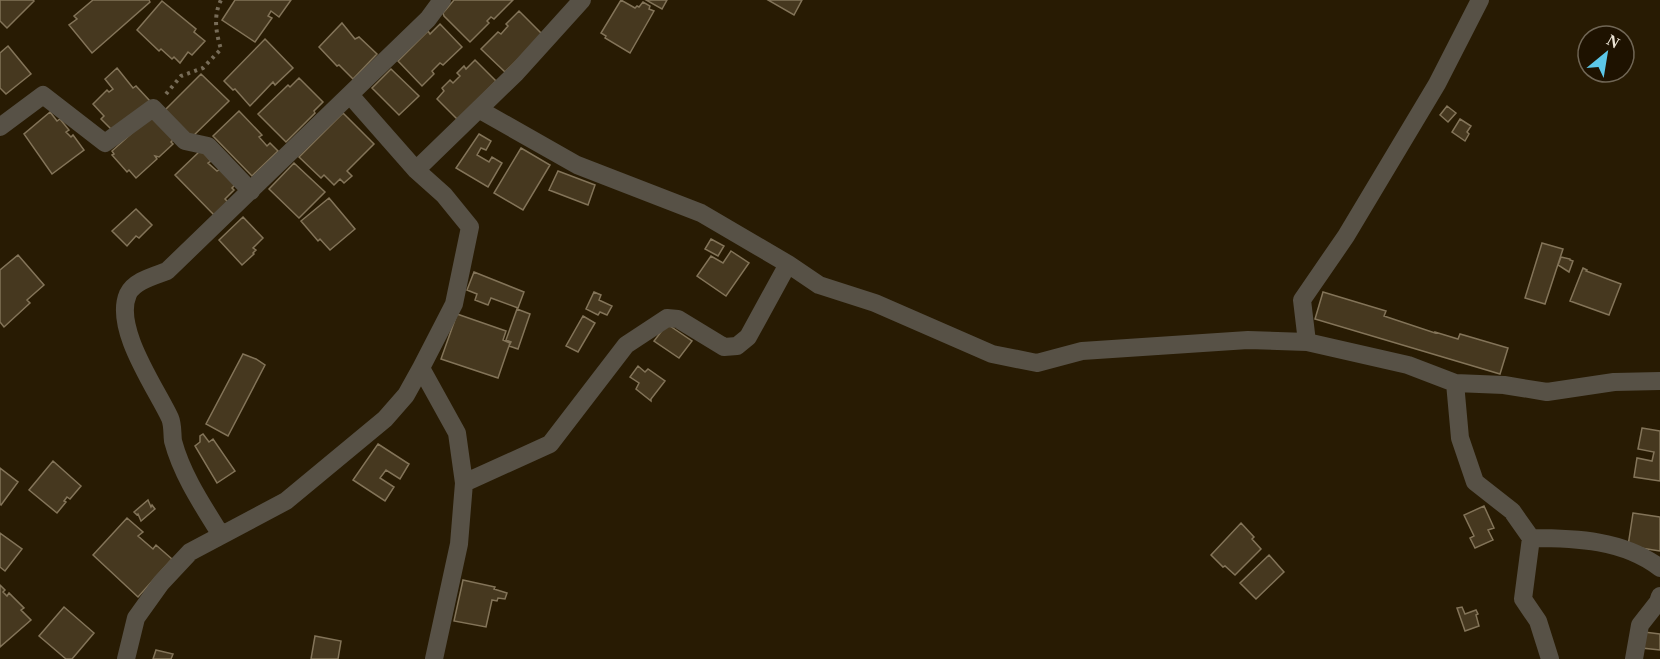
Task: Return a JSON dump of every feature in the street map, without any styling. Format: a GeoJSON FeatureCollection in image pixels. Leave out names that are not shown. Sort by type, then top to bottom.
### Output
{"type":"FeatureCollection","features":[{"type":"Feature","properties":{"kind":"street"},"geometry":{"type":"LineString","coordinates":[[221,535],[192,489],[173,441],[171,421],[139,360],[127,330],[125,308],[128,293],[138,283],[166,271],[428,19],[442,0]]}},
{"type":"Feature","properties":{"kind":"street"},"geometry":{"type":"LineString","coordinates":[[416,170],[516,74],[582,0]]}},
{"type":"Feature","properties":{"kind":"street"},"geometry":{"type":"LineString","coordinates":[[1307,342],[1302,300],[1346,236],[1437,84],[1480,0]]}},
{"type":"Feature","properties":{"kind":"street"},"geometry":{"type":"LineString","coordinates":[[0,127],[43,95],[105,144],[153,108],[185,141],[208,146],[251,191]]}},
{"type":"Feature","properties":{"kind":"street"},"geometry":{"type":"LineString","coordinates":[[126,659],[136,618],[161,582],[190,552],[286,501],[385,418],[406,395],[454,304],[470,227],[444,195],[416,170],[350,95]]}},
{"type":"Feature","properties":{"kind":"street"},"geometry":{"type":"LineString","coordinates":[[480,110],[576,165],[701,213],[819,285],[875,303],[992,354],[1037,363],[1082,351],[1248,340],[1307,342],[1408,365],[1455,382],[1504,385],[1547,392],[1614,382],[1660,381]]}},
{"type":"Feature","properties":{"kind":"street"},"geometry":{"type":"LineString","coordinates":[[464,483],[550,444],[626,345],[667,318],[678,319],[724,347],[737,346],[748,337],[788,264]]}},
{"type":"Feature","properties":{"kind":"street"},"geometry":{"type":"LineString","coordinates":[[420,368],[457,433],[464,483],[459,544],[434,659]]}},
{"type":"Feature","properties":{"kind":"street"},"geometry":{"type":"LineString","coordinates":[[1455,382],[1460,438],[1475,483],[1512,511],[1531,538],[1523,599],[1538,621],[1550,659]]}},
{"type":"Feature","properties":{"kind":"street"},"geometry":{"type":"LineString","coordinates":[[1531,538],[1558,538],[1613,545],[1646,557],[1660,568]]}},
{"type":"Feature","properties":{"kind":"street"},"geometry":{"type":"LineString","coordinates":[[1634,659],[1640,625],[1660,596]]}},
{"type":"Feature","properties":{"kind":"path"},"geometry":{"type":"LineString","coordinates":[[153,108],[181,76],[203,68],[221,49],[216,31],[217,8],[221,0]]}},
{"type":"Feature","properties":{"kind":"building"},"geometry":{"type":"Polygon","coordinates":[[[0,0],[34,1],[7,28],[0,21],[0,0]]]}},
{"type":"Feature","properties":{"kind":"building"},"geometry":{"type":"Polygon","coordinates":[[[93,0],[149,0],[150,2],[92,53],[69,25],[77,19],[74,16],[93,0]]]}},
{"type":"Feature","properties":{"kind":"building"},"geometry":{"type":"Polygon","coordinates":[[[235,0],[291,0],[279,17],[271,11],[268,16],[272,18],[255,42],[222,20],[235,0]]]}},
{"type":"Feature","properties":{"kind":"building"},"geometry":{"type":"Polygon","coordinates":[[[454,0],[513,0],[494,19],[491,17],[487,21],[489,23],[470,42],[444,16],[443,13],[454,0]]]}},
{"type":"Feature","properties":{"kind":"building"},"geometry":{"type":"Polygon","coordinates":[[[621,0],[635,8],[643,2],[654,11],[630,53],[605,38],[606,36],[601,33],[621,0]]]}},
{"type":"Feature","properties":{"kind":"building"},"geometry":{"type":"Polygon","coordinates":[[[646,0],[667,0],[662,9],[646,0]]]}},
{"type":"Feature","properties":{"kind":"building"},"geometry":{"type":"Polygon","coordinates":[[[768,0],[802,0],[794,15],[768,0]]]}},
{"type":"Feature","properties":{"kind":"building"},"geometry":{"type":"Polygon","coordinates":[[[162,1],[196,29],[194,32],[205,41],[192,55],[188,52],[180,63],[161,49],[159,51],[137,30],[162,1]]]}},
{"type":"Feature","properties":{"kind":"building"},"geometry":{"type":"Polygon","coordinates":[[[519,11],[543,35],[505,72],[481,49],[498,32],[501,34],[508,26],[506,24],[519,11]]]}},
{"type":"Feature","properties":{"kind":"building"},"geometry":{"type":"Polygon","coordinates":[[[342,23],[355,39],[359,37],[377,54],[353,79],[319,47],[342,23]]]}},
{"type":"Feature","properties":{"kind":"building"},"geometry":{"type":"Polygon","coordinates":[[[440,24],[462,47],[443,65],[440,63],[432,71],[434,74],[422,86],[398,61],[428,31],[430,34],[440,24]]]}},
{"type":"Feature","properties":{"kind":"building"},"geometry":{"type":"Polygon","coordinates":[[[265,39],[293,68],[275,85],[273,82],[250,106],[235,89],[233,90],[224,81],[265,39]]]}},
{"type":"Feature","properties":{"kind":"building"},"geometry":{"type":"Polygon","coordinates":[[[8,46],[31,74],[6,94],[0,88],[0,53],[8,46]]]}},
{"type":"Feature","properties":{"kind":"building"},"geometry":{"type":"Polygon","coordinates":[[[475,60],[496,81],[458,120],[437,99],[444,91],[442,88],[450,80],[453,83],[460,76],[457,73],[464,66],[466,69],[475,60]]]}},
{"type":"Feature","properties":{"kind":"building"},"geometry":{"type":"Polygon","coordinates":[[[117,68],[133,88],[136,86],[150,101],[114,132],[101,119],[104,116],[93,104],[107,90],[109,92],[113,89],[105,79],[117,68]]]}},
{"type":"Feature","properties":{"kind":"building"},"geometry":{"type":"Polygon","coordinates":[[[391,69],[419,96],[399,115],[372,88],[391,69]]]}},
{"type":"Feature","properties":{"kind":"building"},"geometry":{"type":"Polygon","coordinates":[[[201,74],[229,101],[190,139],[163,112],[201,74]]]}},
{"type":"Feature","properties":{"kind":"building"},"geometry":{"type":"Polygon","coordinates":[[[299,78],[323,102],[286,142],[258,114],[288,85],[290,87],[299,78]]]}},
{"type":"Feature","properties":{"kind":"building"},"geometry":{"type":"Polygon","coordinates":[[[1447,106],[1456,113],[1448,122],[1440,115],[1447,106]]]}},
{"type":"Feature","properties":{"kind":"building"},"geometry":{"type":"Polygon","coordinates":[[[239,111],[262,135],[259,137],[267,146],[270,143],[278,151],[252,176],[213,136],[239,111]]]}},
{"type":"Feature","properties":{"kind":"building"},"geometry":{"type":"Polygon","coordinates":[[[50,112],[57,121],[60,119],[69,130],[66,132],[71,137],[73,135],[84,150],[52,174],[24,134],[50,112]]]}},
{"type":"Feature","properties":{"kind":"building"},"geometry":{"type":"Polygon","coordinates":[[[343,113],[374,144],[347,171],[352,176],[344,183],[340,179],[334,185],[324,175],[321,178],[299,157],[343,113]]]}},
{"type":"Feature","properties":{"kind":"building"},"geometry":{"type":"Polygon","coordinates":[[[152,115],[174,139],[171,142],[173,144],[159,157],[155,156],[157,159],[136,178],[129,170],[127,172],[112,155],[114,154],[112,151],[152,115]]]}},
{"type":"Feature","properties":{"kind":"building"},"geometry":{"type":"Polygon","coordinates":[[[1460,119],[1471,126],[1465,141],[1452,132],[1460,119]]]}},
{"type":"Feature","properties":{"kind":"building"},"geometry":{"type":"Polygon","coordinates":[[[479,134],[491,141],[486,150],[481,148],[477,155],[489,162],[492,157],[502,163],[488,187],[456,168],[479,134]]]}},
{"type":"Feature","properties":{"kind":"building"},"geometry":{"type":"Polygon","coordinates":[[[521,148],[550,165],[523,210],[494,193],[521,148]]]}},
{"type":"Feature","properties":{"kind":"building"},"geometry":{"type":"Polygon","coordinates":[[[201,150],[211,161],[208,163],[217,171],[220,169],[235,185],[232,188],[234,190],[225,199],[228,202],[214,215],[175,175],[201,150]]]}},
{"type":"Feature","properties":{"kind":"building"},"geometry":{"type":"Polygon","coordinates":[[[294,163],[325,192],[299,218],[269,189],[294,163]]]}},
{"type":"Feature","properties":{"kind":"building"},"geometry":{"type":"Polygon","coordinates":[[[558,171],[595,185],[588,205],[549,190],[558,171]]]}},
{"type":"Feature","properties":{"kind":"building"},"geometry":{"type":"Polygon","coordinates":[[[329,198],[355,229],[330,250],[320,239],[318,241],[301,221],[329,198]]]}},
{"type":"Feature","properties":{"kind":"building"},"geometry":{"type":"Polygon","coordinates":[[[136,209],[152,225],[139,238],[136,236],[127,246],[112,231],[136,209]]]}},
{"type":"Feature","properties":{"kind":"building"},"geometry":{"type":"Polygon","coordinates":[[[243,217],[263,238],[253,248],[256,250],[254,254],[242,265],[219,240],[243,217]]]}},
{"type":"Feature","properties":{"kind":"building"},"geometry":{"type":"Polygon","coordinates":[[[711,239],[724,246],[718,256],[705,249],[711,239]]]}},
{"type":"Feature","properties":{"kind":"building"},"geometry":{"type":"Polygon","coordinates":[[[1542,243],[1563,249],[1545,304],[1525,298],[1542,243]]]}},
{"type":"Feature","properties":{"kind":"building"},"geometry":{"type":"Polygon","coordinates":[[[731,251],[749,263],[726,296],[697,276],[711,256],[723,263],[731,251]]]}},
{"type":"Feature","properties":{"kind":"building"},"geometry":{"type":"Polygon","coordinates":[[[18,255],[44,285],[27,300],[30,303],[4,327],[0,322],[0,270],[18,255]]]}},
{"type":"Feature","properties":{"kind":"building"},"geometry":{"type":"Polygon","coordinates":[[[1561,257],[1573,261],[1569,272],[1558,265],[1561,257]]]}},
{"type":"Feature","properties":{"kind":"building"},"geometry":{"type":"Polygon","coordinates":[[[1583,268],[1621,284],[1609,315],[1570,301],[1583,268]]]}},
{"type":"Feature","properties":{"kind":"building"},"geometry":{"type":"Polygon","coordinates":[[[474,272],[524,292],[518,308],[491,298],[488,305],[475,300],[477,294],[467,290],[474,272]]]}},
{"type":"Feature","properties":{"kind":"building"},"geometry":{"type":"Polygon","coordinates":[[[594,292],[601,295],[599,300],[612,306],[607,315],[600,312],[598,315],[586,309],[594,292]]]}},
{"type":"Feature","properties":{"kind":"building"},"geometry":{"type":"Polygon","coordinates":[[[1323,292],[1386,311],[1384,316],[1435,333],[1458,339],[1460,334],[1508,348],[1500,374],[1315,319],[1323,292]]]}},
{"type":"Feature","properties":{"kind":"building"},"geometry":{"type":"Polygon","coordinates":[[[517,309],[530,314],[518,349],[509,346],[511,342],[506,340],[517,309]]]}},
{"type":"Feature","properties":{"kind":"building"},"geometry":{"type":"Polygon","coordinates":[[[457,314],[506,331],[503,340],[510,343],[498,378],[441,359],[457,314]]]}},
{"type":"Feature","properties":{"kind":"building"},"geometry":{"type":"Polygon","coordinates":[[[583,316],[595,323],[578,352],[566,346],[583,316]]]}},
{"type":"Feature","properties":{"kind":"building"},"geometry":{"type":"Polygon","coordinates":[[[667,324],[692,341],[679,358],[654,341],[667,324]]]}},
{"type":"Feature","properties":{"kind":"building"},"geometry":{"type":"Polygon","coordinates":[[[243,354],[265,365],[228,436],[206,424],[243,354]]]}},
{"type":"Feature","properties":{"kind":"building"},"geometry":{"type":"Polygon","coordinates":[[[638,366],[645,372],[648,369],[665,381],[651,401],[636,389],[639,383],[630,377],[638,366]]]}},
{"type":"Feature","properties":{"kind":"building"},"geometry":{"type":"Polygon","coordinates":[[[1642,428],[1660,431],[1660,481],[1634,477],[1637,458],[1652,461],[1654,452],[1638,449],[1642,428]]]}},
{"type":"Feature","properties":{"kind":"building"},"geometry":{"type":"Polygon","coordinates":[[[203,434],[209,442],[213,439],[235,471],[217,483],[195,446],[200,442],[200,436],[203,434]]]}},
{"type":"Feature","properties":{"kind":"building"},"geometry":{"type":"Polygon","coordinates":[[[378,444],[409,464],[400,479],[386,470],[380,478],[394,487],[385,501],[353,480],[378,444]]]}},
{"type":"Feature","properties":{"kind":"building"},"geometry":{"type":"Polygon","coordinates":[[[53,461],[81,486],[70,499],[67,497],[64,501],[66,502],[57,513],[29,490],[53,461]]]}},
{"type":"Feature","properties":{"kind":"building"},"geometry":{"type":"Polygon","coordinates":[[[0,468],[18,482],[1,505],[0,504],[0,468]]]}},
{"type":"Feature","properties":{"kind":"building"},"geometry":{"type":"Polygon","coordinates":[[[148,500],[151,507],[152,505],[155,509],[141,521],[138,514],[134,512],[148,500]]]}},
{"type":"Feature","properties":{"kind":"building"},"geometry":{"type":"Polygon","coordinates":[[[1484,506],[1494,528],[1488,530],[1493,540],[1475,548],[1470,538],[1474,536],[1464,515],[1484,506]]]}},
{"type":"Feature","properties":{"kind":"building"},"geometry":{"type":"Polygon","coordinates":[[[1633,513],[1660,517],[1660,551],[1628,546],[1633,513]]]}},
{"type":"Feature","properties":{"kind":"building"},"geometry":{"type":"Polygon","coordinates":[[[127,518],[143,532],[138,536],[153,549],[156,545],[172,559],[138,597],[93,555],[127,518]]]}},
{"type":"Feature","properties":{"kind":"building"},"geometry":{"type":"Polygon","coordinates":[[[1241,523],[1261,549],[1235,575],[1211,555],[1241,523]]]}},
{"type":"Feature","properties":{"kind":"building"},"geometry":{"type":"Polygon","coordinates":[[[0,533],[22,549],[5,571],[0,567],[0,533]]]}},
{"type":"Feature","properties":{"kind":"building"},"geometry":{"type":"Polygon","coordinates":[[[1269,555],[1284,572],[1256,599],[1240,583],[1269,555]]]}},
{"type":"Feature","properties":{"kind":"building"},"geometry":{"type":"Polygon","coordinates":[[[463,580],[495,587],[494,589],[507,593],[505,599],[492,600],[486,627],[454,621],[463,580]]]}},
{"type":"Feature","properties":{"kind":"building"},"geometry":{"type":"Polygon","coordinates":[[[0,585],[7,596],[9,593],[24,608],[21,610],[31,620],[0,647],[0,585]]]}},
{"type":"Feature","properties":{"kind":"building"},"geometry":{"type":"Polygon","coordinates":[[[64,607],[94,633],[72,659],[66,659],[39,636],[64,607]]]}},
{"type":"Feature","properties":{"kind":"building"},"geometry":{"type":"Polygon","coordinates":[[[1462,607],[1465,614],[1476,610],[1479,626],[1465,631],[1457,608],[1462,607]]]}},
{"type":"Feature","properties":{"kind":"building"},"geometry":{"type":"Polygon","coordinates":[[[1644,632],[1660,634],[1660,650],[1642,648],[1644,632]]]}},
{"type":"Feature","properties":{"kind":"building"},"geometry":{"type":"Polygon","coordinates":[[[315,636],[341,641],[338,659],[311,659],[315,636]]]}},
{"type":"Feature","properties":{"kind":"building"},"geometry":{"type":"Polygon","coordinates":[[[156,650],[173,654],[171,659],[153,659],[156,650]]]}}]}
